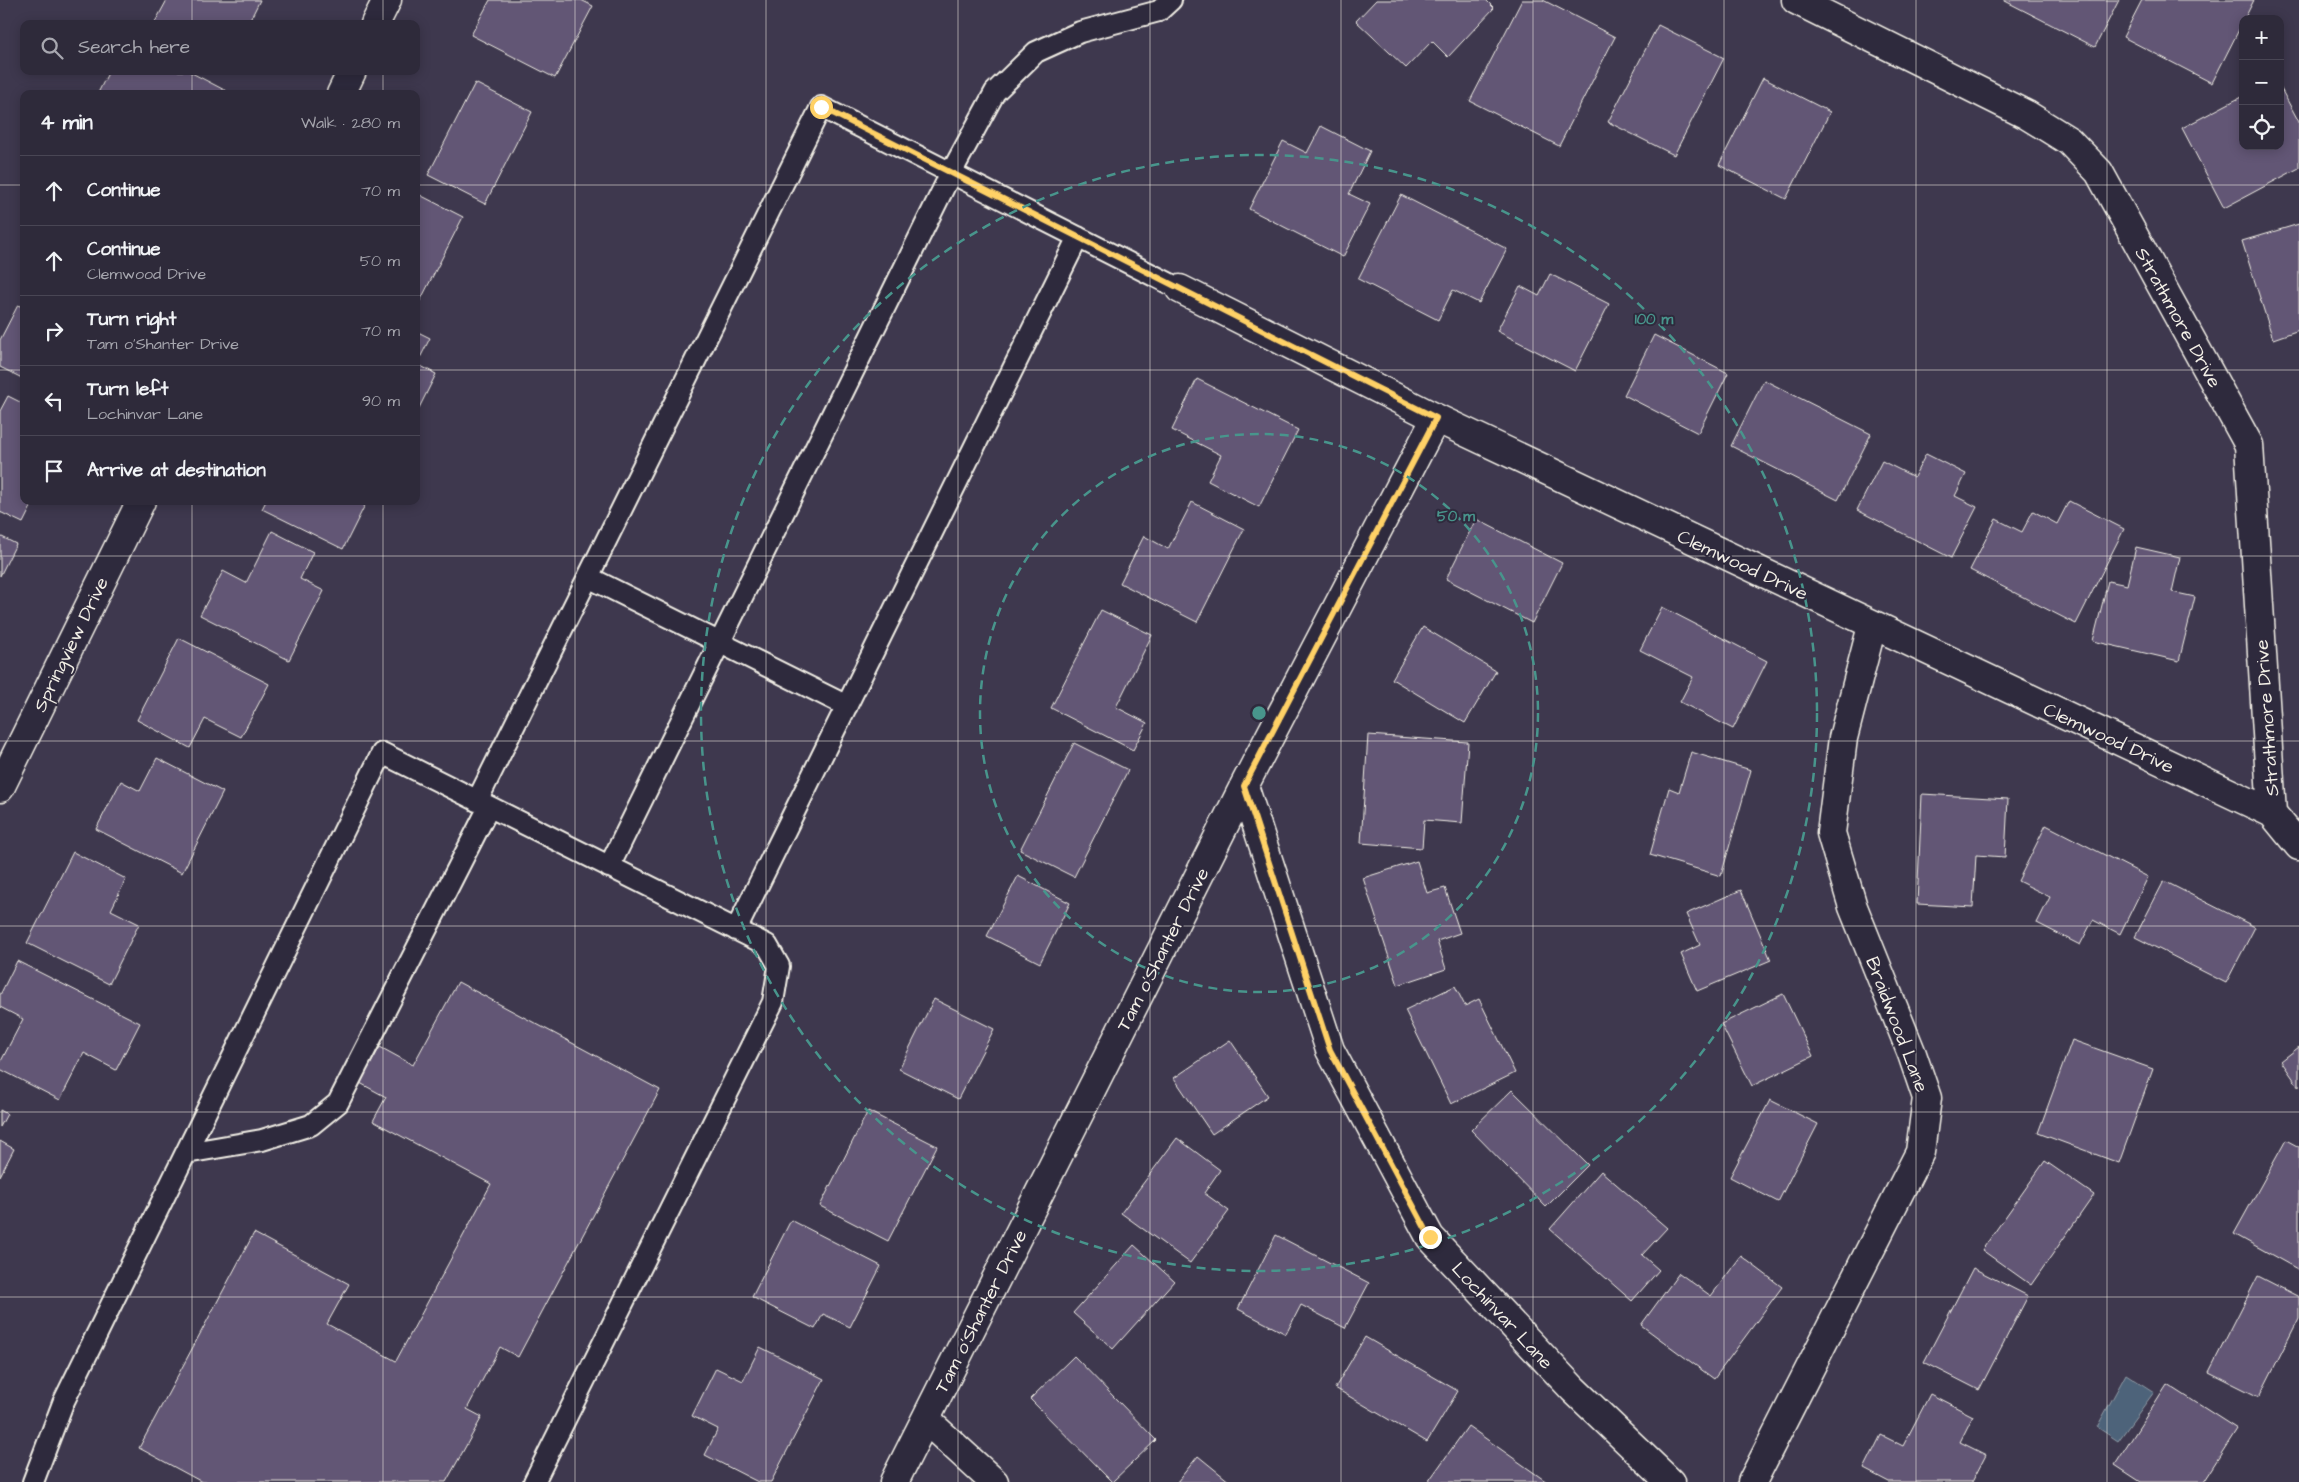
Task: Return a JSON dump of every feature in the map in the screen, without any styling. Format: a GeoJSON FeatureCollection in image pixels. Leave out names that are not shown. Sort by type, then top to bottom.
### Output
{"type":"FeatureCollection","features":[{"type":"Feature","properties":{"kind":"street"},"geometry":{"type":"LineString","coordinates":[[377,20],[387,0]]}},
{"type":"Feature","properties":{"kind":"street","name":"Strathmore Drive"},"geometry":{"type":"LineString","coordinates":[[1796,0],[2027,115],[2069,141],[2099,172],[2249,445],[2272,813]]}},
{"type":"Feature","properties":{"kind":"street"},"geometry":{"type":"LineString","coordinates":[[343,90],[350,75]]}},
{"type":"Feature","properties":{"kind":"street","name":"Clemwood Drive"},"geometry":{"type":"LineString","coordinates":[[1180,289],[1436,418],[1872,626],[2272,813],[2299,846]]}},
{"type":"Feature","properties":{"kind":"street","name":"Tam o'Shanter Drive"},"geometry":{"type":"LineString","coordinates":[[894,1482],[1244,786],[1436,418]]}},
{"type":"Feature","properties":{"kind":"street","name":"Springview Drive"},"geometry":{"type":"LineString","coordinates":[[0,788],[139,505]]}},
{"type":"Feature","properties":{"kind":"street","name":"Braidwood Lane"},"geometry":{"type":"LineString","coordinates":[[1752,1482],[1920,1152],[1927,1098],[1912,1054],[1853,907],[1831,833],[1843,738],[1872,626]]}},
{"type":"Feature","properties":{"kind":"street","name":"Lochinvar Lane"},"geometry":{"type":"LineString","coordinates":[[1244,786],[1330,1050],[1430,1237],[1573,1389],[1670,1482]]}},
{"type":"Feature","properties":{"kind":"street"},"geometry":{"type":"LineString","coordinates":[[926,1420],[994,1482]]}},
{"type":"Feature","properties":{"kind":"lane"},"geometry":{"type":"LineString","coordinates":[[609,867],[951,173],[995,92],[1036,52],[1080,32],[1159,11],[1171,0]]}},
{"type":"Feature","properties":{"kind":"lane"},"geometry":{"type":"LineString","coordinates":[[186,1153],[262,1140],[311,1125],[338,1103],[483,804],[588,577],[821,107],[1180,289]]}},
{"type":"Feature","properties":{"kind":"lane"},"geometry":{"type":"LineString","coordinates":[[736,930],[1078,237]]}},
{"type":"Feature","properties":{"kind":"lane"},"geometry":{"type":"LineString","coordinates":[[588,577],[847,706]]}},
{"type":"Feature","properties":{"kind":"lane"},"geometry":{"type":"LineString","coordinates":[[32,1482],[63,1403],[382,753],[766,945],[779,966],[773,1002],[534,1482]]}},
{"type":"Feature","properties":{"kind":"water"},"geometry":{"type":"Polygon","coordinates":[[[2126,1374],[2154,1392],[2118,1441],[2097,1427],[2126,1374]]]}},
{"type":"Feature","properties":{"kind":"building"},"geometry":{"type":"Polygon","coordinates":[[[167,0],[260,0],[250,20],[156,20],[167,0]]]}},
{"type":"Feature","properties":{"kind":"building"},"geometry":{"type":"Polygon","coordinates":[[[490,0],[581,0],[593,6],[555,78],[471,35],[490,0]]]}},
{"type":"Feature","properties":{"kind":"building"},"geometry":{"type":"Polygon","coordinates":[[[1376,0],[1486,0],[1494,8],[1448,57],[1432,41],[1406,68],[1356,21],[1376,0]]]}},
{"type":"Feature","properties":{"kind":"building"},"geometry":{"type":"Polygon","coordinates":[[[1522,0],[1543,0],[1615,37],[1559,146],[1470,101],[1522,0]]]}},
{"type":"Feature","properties":{"kind":"building"},"geometry":{"type":"Polygon","coordinates":[[[2005,0],[2119,0],[2095,47],[2005,0]]]}},
{"type":"Feature","properties":{"kind":"building"},"geometry":{"type":"Polygon","coordinates":[[[2142,0],[2254,0],[2246,15],[2239,15],[2239,30],[2212,83],[2123,37],[2142,0]]]}},
{"type":"Feature","properties":{"kind":"building"},"geometry":{"type":"Polygon","coordinates":[[[1658,25],[1724,58],[1674,155],[1608,122],[1658,25]]]}},
{"type":"Feature","properties":{"kind":"building"},"geometry":{"type":"Polygon","coordinates":[[[107,75],[196,75],[224,90],[100,90],[107,75]]]}},
{"type":"Feature","properties":{"kind":"building"},"geometry":{"type":"Polygon","coordinates":[[[1763,78],[1830,112],[1786,199],[1719,165],[1763,78]]]}},
{"type":"Feature","properties":{"kind":"building"},"geometry":{"type":"Polygon","coordinates":[[[475,83],[532,112],[485,204],[428,175],[475,83]]]}},
{"type":"Feature","properties":{"kind":"building"},"geometry":{"type":"Polygon","coordinates":[[[2284,94],[2299,122],[2299,168],[2224,208],[2182,128],[2239,98],[2239,150],[2284,150],[2284,94]]]}},
{"type":"Feature","properties":{"kind":"building"},"geometry":{"type":"Polygon","coordinates":[[[1321,126],[1370,151],[1349,194],[1370,204],[1343,257],[1249,209],[1283,141],[1307,153],[1321,126]]]}},
{"type":"Feature","properties":{"kind":"building"},"geometry":{"type":"Polygon","coordinates":[[[420,195],[463,217],[420,301],[420,195]]]}},
{"type":"Feature","properties":{"kind":"building"},"geometry":{"type":"Polygon","coordinates":[[[1401,195],[1507,249],[1479,303],[1453,290],[1438,320],[1358,279],[1401,195]]]}},
{"type":"Feature","properties":{"kind":"building"},"geometry":{"type":"Polygon","coordinates":[[[2299,224],[2299,330],[2273,339],[2242,241],[2299,224]]]}},
{"type":"Feature","properties":{"kind":"building"},"geometry":{"type":"Polygon","coordinates":[[[1550,274],[1609,304],[1575,371],[1497,331],[1520,286],[1539,296],[1550,274]]]}},
{"type":"Feature","properties":{"kind":"building"},"geometry":{"type":"Polygon","coordinates":[[[18,305],[20,306],[20,377],[0,367],[0,340],[18,305]]]}},
{"type":"Feature","properties":{"kind":"building"},"geometry":{"type":"Polygon","coordinates":[[[420,333],[430,338],[420,358],[420,333]]]}},
{"type":"Feature","properties":{"kind":"building"},"geometry":{"type":"Polygon","coordinates":[[[1654,335],[1728,373],[1698,433],[1624,395],[1654,335]]]}},
{"type":"Feature","properties":{"kind":"building"},"geometry":{"type":"Polygon","coordinates":[[[420,366],[436,374],[420,406],[420,366]]]}},
{"type":"Feature","properties":{"kind":"building"},"geometry":{"type":"Polygon","coordinates":[[[1197,379],[1298,430],[1259,507],[1208,481],[1221,455],[1172,430],[1197,379]]]}},
{"type":"Feature","properties":{"kind":"building"},"geometry":{"type":"Polygon","coordinates":[[[1764,380],[1871,434],[1838,500],[1731,446],[1764,380]]]}},
{"type":"Feature","properties":{"kind":"building"},"geometry":{"type":"Polygon","coordinates":[[[8,396],[20,402],[20,505],[32,505],[23,523],[0,512],[0,411],[8,396]]]}},
{"type":"Feature","properties":{"kind":"building"},"geometry":{"type":"Polygon","coordinates":[[[1926,454],[1966,474],[1955,496],[1977,507],[1951,558],[1857,510],[1882,461],[1914,477],[1926,454]]]}},
{"type":"Feature","properties":{"kind":"building"},"geometry":{"type":"Polygon","coordinates":[[[2069,501],[2124,529],[2076,624],[1970,570],[1996,519],[2022,532],[2033,511],[2057,524],[2069,501]]]}},
{"type":"Feature","properties":{"kind":"building"},"geometry":{"type":"Polygon","coordinates":[[[1192,502],[1244,529],[1197,622],[1120,583],[1144,536],[1168,549],[1192,502]]]}},
{"type":"Feature","properties":{"kind":"building"},"geometry":{"type":"Polygon","coordinates":[[[264,505],[365,505],[343,549],[262,509],[264,505]]]}},
{"type":"Feature","properties":{"kind":"building"},"geometry":{"type":"Polygon","coordinates":[[[1476,519],[1562,563],[1532,623],[1446,579],[1476,519]]]}},
{"type":"Feature","properties":{"kind":"building"},"geometry":{"type":"Polygon","coordinates":[[[272,531],[313,552],[300,579],[324,591],[289,660],[200,615],[223,571],[246,583],[272,531]]]}},
{"type":"Feature","properties":{"kind":"building"},"geometry":{"type":"Polygon","coordinates":[[[0,536],[16,544],[0,576],[0,536]]]}},
{"type":"Feature","properties":{"kind":"building"},"geometry":{"type":"Polygon","coordinates":[[[2136,547],[2180,557],[2172,592],[2195,597],[2179,661],[2093,641],[2108,581],[2127,585],[2136,547]]]}},
{"type":"Feature","properties":{"kind":"building"},"geometry":{"type":"Polygon","coordinates":[[[1662,607],[1767,661],[1733,729],[1680,702],[1693,677],[1640,650],[1662,607]]]}},
{"type":"Feature","properties":{"kind":"building"},"geometry":{"type":"Polygon","coordinates":[[[1101,610],[1152,635],[1116,707],[1147,723],[1133,750],[1051,708],[1101,610]]]}},
{"type":"Feature","properties":{"kind":"building"},"geometry":{"type":"Polygon","coordinates":[[[1423,627],[1496,671],[1465,723],[1392,679],[1423,627]]]}},
{"type":"Feature","properties":{"kind":"building"},"geometry":{"type":"Polygon","coordinates":[[[179,638],[269,684],[241,737],[205,719],[190,748],[137,720],[179,638]]]}},
{"type":"Feature","properties":{"kind":"building"},"geometry":{"type":"Polygon","coordinates":[[[1368,735],[1468,742],[1462,823],[1424,820],[1422,848],[1361,843],[1368,735]]]}},
{"type":"Feature","properties":{"kind":"building"},"geometry":{"type":"Polygon","coordinates":[[[1074,743],[1128,770],[1074,877],[1020,850],[1074,743]]]}},
{"type":"Feature","properties":{"kind":"building"},"geometry":{"type":"Polygon","coordinates":[[[1691,752],[1751,770],[1721,876],[1650,855],[1669,788],[1679,792],[1691,752]]]}},
{"type":"Feature","properties":{"kind":"building"},"geometry":{"type":"Polygon","coordinates":[[[157,758],[223,792],[182,873],[96,829],[121,781],[140,791],[157,758]]]}},
{"type":"Feature","properties":{"kind":"building"},"geometry":{"type":"Polygon","coordinates":[[[1922,794],[2008,799],[2005,857],[1976,855],[1973,907],[1917,904],[1922,794]]]}},
{"type":"Feature","properties":{"kind":"building"},"geometry":{"type":"Polygon","coordinates":[[[2046,825],[2148,877],[2120,934],[2093,920],[2080,945],[2037,923],[2050,897],[2018,881],[2046,825]]]}},
{"type":"Feature","properties":{"kind":"building"},"geometry":{"type":"Polygon","coordinates":[[[73,852],[126,879],[111,910],[139,924],[109,984],[27,943],[73,852]]]}},
{"type":"Feature","properties":{"kind":"building"},"geometry":{"type":"Polygon","coordinates":[[[1417,861],[1427,893],[1445,888],[1460,933],[1437,941],[1446,969],[1398,985],[1363,878],[1417,861]]]}},
{"type":"Feature","properties":{"kind":"building"},"geometry":{"type":"Polygon","coordinates":[[[1018,876],[1070,903],[1040,963],[987,936],[1018,876]]]}},
{"type":"Feature","properties":{"kind":"building"},"geometry":{"type":"Polygon","coordinates":[[[2164,881],[2255,927],[2226,983],[2135,937],[2164,881]]]}},
{"type":"Feature","properties":{"kind":"building"},"geometry":{"type":"Polygon","coordinates":[[[1741,890],[1771,960],[1697,991],[1681,954],[1700,945],[1686,914],[1741,890]]]}},
{"type":"Feature","properties":{"kind":"building"},"geometry":{"type":"Polygon","coordinates":[[[17,961],[140,1023],[116,1070],[84,1053],[60,1100],[0,1069],[0,1063],[23,1019],[0,1007],[0,995],[17,961]]]}},
{"type":"Feature","properties":{"kind":"building"},"geometry":{"type":"Polygon","coordinates":[[[458,982],[660,1090],[518,1357],[500,1347],[467,1409],[482,1417],[446,1482],[202,1482],[139,1448],[254,1233],[349,1284],[327,1324],[396,1361],[491,1184],[373,1121],[386,1097],[360,1083],[380,1047],[413,1065],[458,982]]]}},
{"type":"Feature","properties":{"kind":"building"},"geometry":{"type":"Polygon","coordinates":[[[1455,986],[1465,1006],[1479,999],[1515,1073],[1451,1104],[1405,1010],[1455,986]]]}},
{"type":"Feature","properties":{"kind":"building"},"geometry":{"type":"Polygon","coordinates":[[[1783,994],[1813,1056],[1752,1086],[1721,1024],[1783,994]]]}},
{"type":"Feature","properties":{"kind":"building"},"geometry":{"type":"Polygon","coordinates":[[[934,999],[994,1029],[958,1099],[899,1069],[934,999]]]}},
{"type":"Feature","properties":{"kind":"building"},"geometry":{"type":"Polygon","coordinates":[[[1230,1040],[1268,1096],[1212,1134],[1174,1078],[1230,1040]]]}},
{"type":"Feature","properties":{"kind":"building"},"geometry":{"type":"Polygon","coordinates":[[[2072,1040],[2153,1069],[2119,1163],[2038,1133],[2072,1040]]]}},
{"type":"Feature","properties":{"kind":"building"},"geometry":{"type":"Polygon","coordinates":[[[2299,1047],[2299,1087],[2281,1061],[2299,1047]]]}},
{"type":"Feature","properties":{"kind":"building"},"geometry":{"type":"Polygon","coordinates":[[[1512,1090],[1588,1165],[1546,1207],[1471,1130],[1512,1090]]]}},
{"type":"Feature","properties":{"kind":"building"},"geometry":{"type":"Polygon","coordinates":[[[1770,1100],[1818,1124],[1778,1202],[1730,1177],[1770,1100]]]}},
{"type":"Feature","properties":{"kind":"building"},"geometry":{"type":"Polygon","coordinates":[[[0,1110],[7,1114],[0,1127],[0,1110]]]}},
{"type":"Feature","properties":{"kind":"building"},"geometry":{"type":"Polygon","coordinates":[[[868,1111],[937,1146],[888,1241],[820,1206],[868,1111]]]}},
{"type":"Feature","properties":{"kind":"building"},"geometry":{"type":"Polygon","coordinates":[[[1177,1138],[1220,1170],[1204,1193],[1229,1211],[1190,1263],[1121,1213],[1177,1138]]]}},
{"type":"Feature","properties":{"kind":"building"},"geometry":{"type":"Polygon","coordinates":[[[2286,1140],[2299,1147],[2299,1270],[2234,1234],[2286,1140]]]}},
{"type":"Feature","properties":{"kind":"building"},"geometry":{"type":"Polygon","coordinates":[[[0,1141],[14,1149],[0,1176],[0,1141]]]}},
{"type":"Feature","properties":{"kind":"building"},"geometry":{"type":"Polygon","coordinates":[[[2045,1161],[2094,1195],[2031,1285],[1982,1250],[2045,1161]]]}},
{"type":"Feature","properties":{"kind":"building"},"geometry":{"type":"Polygon","coordinates":[[[1601,1171],[1667,1228],[1642,1255],[1659,1270],[1632,1301],[1550,1229],[1601,1171]]]}},
{"type":"Feature","properties":{"kind":"building"},"geometry":{"type":"Polygon","coordinates":[[[791,1220],[881,1266],[850,1327],[823,1314],[815,1329],[752,1297],[791,1220]]]}},
{"type":"Feature","properties":{"kind":"building"},"geometry":{"type":"Polygon","coordinates":[[[1276,1235],[1369,1283],[1345,1328],[1301,1305],[1286,1334],[1238,1309],[1276,1235]]]}},
{"type":"Feature","properties":{"kind":"building"},"geometry":{"type":"Polygon","coordinates":[[[1134,1245],[1174,1281],[1113,1349],[1073,1313],[1134,1245]]]}},
{"type":"Feature","properties":{"kind":"building"},"geometry":{"type":"Polygon","coordinates":[[[1741,1256],[1782,1287],[1714,1379],[1641,1325],[1679,1273],[1711,1296],[1741,1256]]]}},
{"type":"Feature","properties":{"kind":"building"},"geometry":{"type":"Polygon","coordinates":[[[1973,1268],[2028,1296],[1979,1390],[1924,1362],[1973,1268]]]}},
{"type":"Feature","properties":{"kind":"building"},"geometry":{"type":"Polygon","coordinates":[[[2258,1276],[2299,1297],[2299,1318],[2259,1397],[2209,1372],[2258,1276]]]}},
{"type":"Feature","properties":{"kind":"building"},"geometry":{"type":"Polygon","coordinates":[[[1365,1337],[1458,1391],[1427,1442],[1335,1388],[1365,1337]]]}},
{"type":"Feature","properties":{"kind":"building"},"geometry":{"type":"Polygon","coordinates":[[[760,1347],[824,1379],[771,1482],[758,1482],[705,1455],[718,1429],[692,1416],[716,1368],[743,1381],[760,1347]]]}},
{"type":"Feature","properties":{"kind":"building"},"geometry":{"type":"Polygon","coordinates":[[[1074,1356],[1156,1440],[1112,1482],[1030,1399],[1074,1356]]]}},
{"type":"Feature","properties":{"kind":"building"},"geometry":{"type":"Polygon","coordinates":[[[2167,1384],[2237,1429],[2203,1482],[2141,1482],[2115,1465],[2167,1384]]]}},
{"type":"Feature","properties":{"kind":"building"},"geometry":{"type":"Polygon","coordinates":[[[1930,1394],[1973,1416],[1960,1442],[1986,1455],[1972,1482],[1889,1482],[1864,1469],[1881,1435],[1903,1446],[1930,1394]]]}},
{"type":"Feature","properties":{"kind":"building"},"geometry":{"type":"Polygon","coordinates":[[[1468,1426],[1547,1482],[1428,1482],[1468,1426]]]}},
{"type":"Feature","properties":{"kind":"building"},"geometry":{"type":"Polygon","coordinates":[[[1198,1456],[1230,1482],[1177,1482],[1198,1456]]]}},
{"type":"Feature","properties":{"kind":"route"},"geometry":{"type":"LineString","coordinates":[[821,107],[1436,418],[1244,786],[1330,1050],[1430,1237]]}}]}
